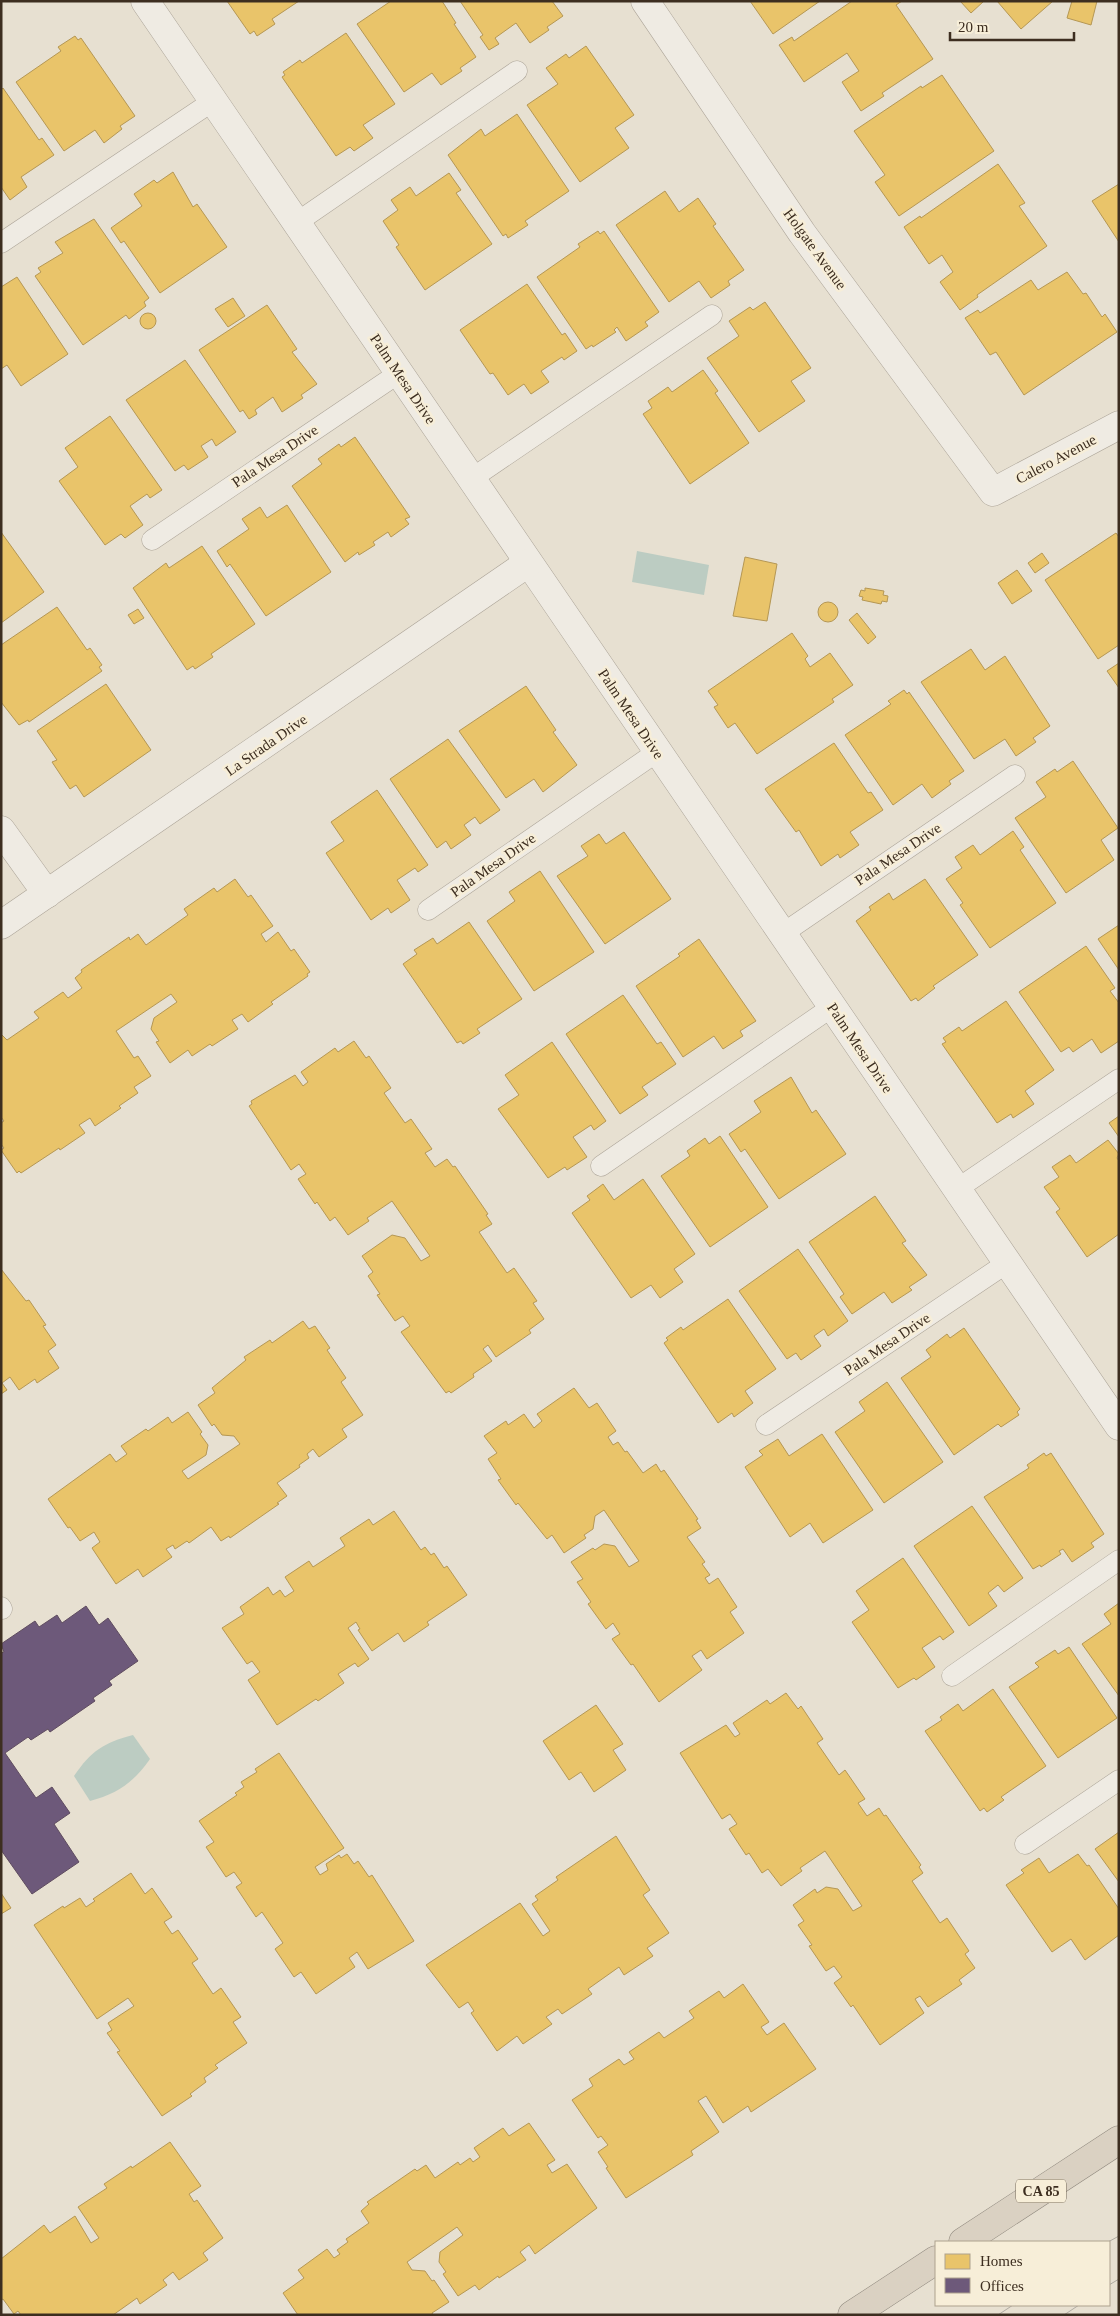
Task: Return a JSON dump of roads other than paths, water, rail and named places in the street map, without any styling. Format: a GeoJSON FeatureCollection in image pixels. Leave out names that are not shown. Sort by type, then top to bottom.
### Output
{"type":"FeatureCollection","features":[{"type":"Feature","properties":{"kind":"highway","name":"CA 85"},"geometry":{"type":"LineString","coordinates":[[965,2241],[1119,2140]]}},
{"type":"Feature","properties":{"kind":"highway"},"geometry":{"type":"LineString","coordinates":[[852,2315],[935,2261]]}},
{"type":"Feature","properties":{"kind":"street","name":"Palm Mesa Drive"},"geometry":{"type":"LineString","coordinates":[[144,1],[1119,1426]]}},
{"type":"Feature","properties":{"kind":"street","name":"Holgate Avenue"},"geometry":{"type":"LineString","coordinates":[[645,1],[802,233],[993,492]]}},
{"type":"Feature","properties":{"kind":"street","name":"Calero Avenue"},"geometry":{"type":"LineString","coordinates":[[993,492],[1119,425]]}},
{"type":"Feature","properties":{"kind":"street","name":"La Strada Drive"},"geometry":{"type":"LineString","coordinates":[[1,925],[528,563]]}},
{"type":"Feature","properties":{"kind":"street"},"geometry":{"type":"LineString","coordinates":[[1,830],[46,894]]}},
{"type":"Feature","properties":{"kind":"lane"},"geometry":{"type":"LineString","coordinates":[[296,223],[517,71]]}},
{"type":"Feature","properties":{"kind":"lane"},"geometry":{"type":"LineString","coordinates":[[1,242],[212,101]]}},
{"type":"Feature","properties":{"kind":"lane"},"geometry":{"type":"LineString","coordinates":[[471,479],[712,315]]}},
{"type":"Feature","properties":{"kind":"lane","name":"Pala Mesa Drive"},"geometry":{"type":"LineString","coordinates":[[152,540],[399,373]]}},
{"type":"Feature","properties":{"kind":"lane","name":"Pala Mesa Drive"},"geometry":{"type":"LineString","coordinates":[[428,910],[657,752]]}},
{"type":"Feature","properties":{"kind":"lane","name":"Pala Mesa Drive"},"geometry":{"type":"LineString","coordinates":[[782,934],[1015,775]]}},
{"type":"Feature","properties":{"kind":"lane"},"geometry":{"type":"LineString","coordinates":[[601,1166],[832,1006]]}},
{"type":"Feature","properties":{"kind":"lane"},"geometry":{"type":"LineString","coordinates":[[957,1189],[1119,1079]]}},
{"type":"Feature","properties":{"kind":"lane","name":"Pala Mesa Drive"},"geometry":{"type":"LineString","coordinates":[[766,1425],[1007,1262]]}},
{"type":"Feature","properties":{"kind":"lane"},"geometry":{"type":"LineString","coordinates":[[952,1676],[1119,1560]]}},
{"type":"Feature","properties":{"kind":"lane"},"geometry":{"type":"LineString","coordinates":[[1025,1844],[1119,1780]]}},
{"type":"Feature","properties":{"kind":"tram line"},"geometry":{"type":"LineString","coordinates":[[1110,2241],[1119,2236]]}},
{"type":"Feature","properties":{"kind":"tram line"},"geometry":{"type":"LineString","coordinates":[[1110,2284],[1119,2279]]}},
{"type":"Feature","properties":{"kind":"tram line"},"geometry":{"type":"LineString","coordinates":[[998,2315],[1012,2306]]}},
{"type":"Feature","properties":{"kind":"tram line"},"geometry":{"type":"LineString","coordinates":[[1064,2315],[1078,2306]]}}]}
